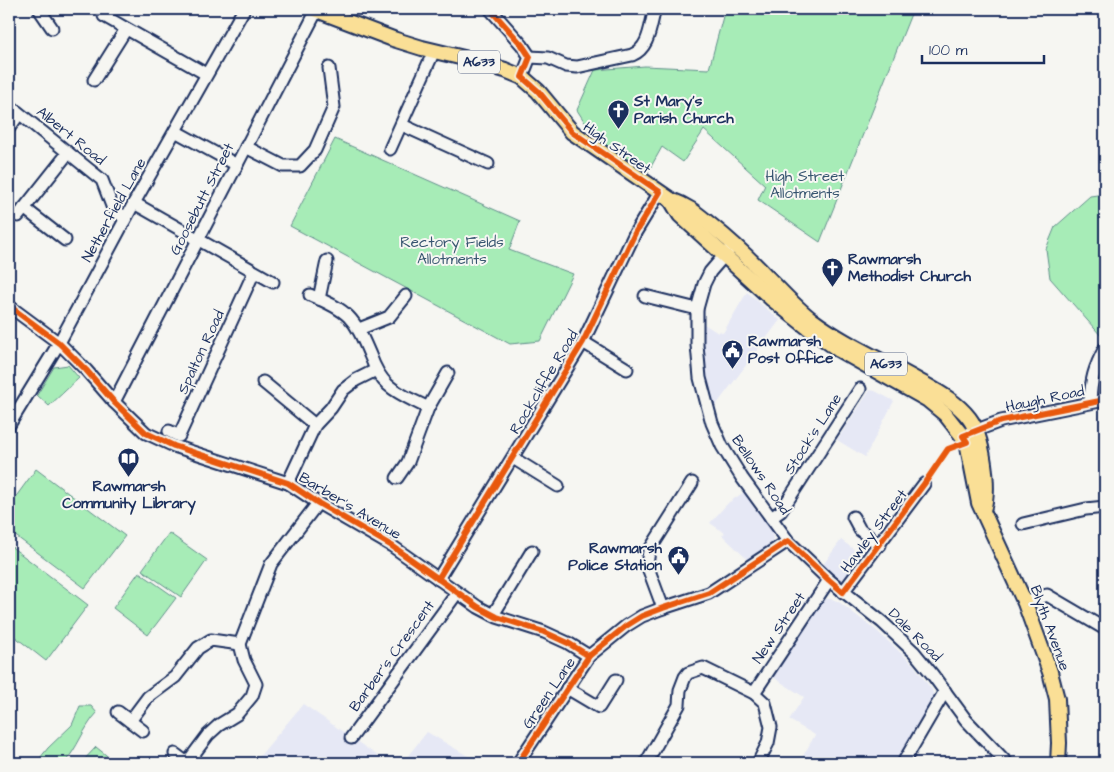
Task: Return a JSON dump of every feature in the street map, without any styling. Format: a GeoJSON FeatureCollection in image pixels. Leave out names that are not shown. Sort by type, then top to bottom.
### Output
{"type":"FeatureCollection","features":[{"type":"Feature","properties":{"kind":"main road","name":"A633"},"geometry":{"type":"LineString","coordinates":[[316,9],[393,40],[468,58],[522,77]]}},
{"type":"Feature","properties":{"kind":"main road","name":"High Street"},"geometry":{"type":"LineString","coordinates":[[522,77],[538,91],[572,132],[665,196],[688,207],[735,244],[811,319],[845,341],[949,399],[969,418],[976,430],[983,454],[986,500],[983,510]]}},
{"type":"Feature","properties":{"kind":"main road","name":"High Street"},"geometry":{"type":"LineString","coordinates":[[665,196],[680,215],[772,299],[806,326],[839,350],[928,400],[945,414],[967,442],[979,503],[983,510]]}},
{"type":"Feature","properties":{"kind":"main road","name":"Blyth Avenue"},"geometry":{"type":"LineString","coordinates":[[983,510],[1025,603],[1050,672],[1057,699],[1058,763]]}},
{"type":"Feature","properties":{"kind":"street"},"geometry":{"type":"LineString","coordinates":[[40,9],[52,28]]}},
{"type":"Feature","properties":{"kind":"street","name":"Netherfield Lane"},"geometry":{"type":"LineString","coordinates":[[9,425],[58,343],[134,203],[244,9]]}},
{"type":"Feature","properties":{"kind":"street","name":"Goosebutt Street"},"geometry":{"type":"LineString","coordinates":[[114,402],[316,9]]}},
{"type":"Feature","properties":{"kind":"street"},"geometry":{"type":"LineString","coordinates":[[490,9],[522,45],[530,57]]}},
{"type":"Feature","properties":{"kind":"street"},"geometry":{"type":"LineString","coordinates":[[530,57],[548,58],[566,66],[577,67],[640,52],[646,44],[655,9]]}},
{"type":"Feature","properties":{"kind":"street"},"geometry":{"type":"LineString","coordinates":[[104,16],[206,74]]}},
{"type":"Feature","properties":{"kind":"street"},"geometry":{"type":"LineString","coordinates":[[94,80],[126,29]]}},
{"type":"Feature","properties":{"kind":"street"},"geometry":{"type":"LineString","coordinates":[[390,149],[434,51]]}},
{"type":"Feature","properties":{"kind":"street"},"geometry":{"type":"LineString","coordinates":[[522,77],[530,57]]}},
{"type":"Feature","properties":{"kind":"street"},"geometry":{"type":"LineString","coordinates":[[246,147],[283,166],[300,166],[314,150],[334,107],[329,68]]}},
{"type":"Feature","properties":{"kind":"street","name":"Albert Road"},"geometry":{"type":"LineString","coordinates":[[9,105],[102,180],[112,206],[125,220]]}},
{"type":"Feature","properties":{"kind":"street"},"geometry":{"type":"LineString","coordinates":[[9,128],[19,114]]}},
{"type":"Feature","properties":{"kind":"street"},"geometry":{"type":"LineString","coordinates":[[402,125],[488,164]]}},
{"type":"Feature","properties":{"kind":"street"},"geometry":{"type":"LineString","coordinates":[[175,131],[237,165]]}},
{"type":"Feature","properties":{"kind":"street"},"geometry":{"type":"LineString","coordinates":[[65,240],[21,212],[68,153]]}},
{"type":"Feature","properties":{"kind":"street","name":"Rockcliffe Road"},"geometry":{"type":"LineString","coordinates":[[438,579],[583,342],[635,233],[665,196]]}},
{"type":"Feature","properties":{"kind":"street"},"geometry":{"type":"LineString","coordinates":[[134,203],[273,282]]}},
{"type":"Feature","properties":{"kind":"street","name":"Bellows Road"},"geometry":{"type":"LineString","coordinates":[[735,244],[710,272],[704,284],[697,309],[697,345],[700,378],[712,423],[722,446],[788,541]]}},
{"type":"Feature","properties":{"kind":"street"},"geometry":{"type":"LineString","coordinates":[[327,261],[315,297],[348,314],[359,330],[376,370],[388,385],[428,408]]}},
{"type":"Feature","properties":{"kind":"street","name":"Spalton Road"},"geometry":{"type":"LineString","coordinates":[[169,431],[179,436],[254,272]]}},
{"type":"Feature","properties":{"kind":"street"},"geometry":{"type":"LineString","coordinates":[[359,330],[389,317],[406,296]]}},
{"type":"Feature","properties":{"kind":"street"},"geometry":{"type":"LineString","coordinates":[[645,296],[697,309]]}},
{"type":"Feature","properties":{"kind":"street","name":"Barber's Avenue"},"geometry":{"type":"LineString","coordinates":[[9,306],[58,343],[146,433],[167,443],[288,483],[318,503],[392,546],[478,607],[544,632],[568,643],[589,656]]}},
{"type":"Feature","properties":{"kind":"street"},"geometry":{"type":"LineString","coordinates":[[583,342],[627,369]]}},
{"type":"Feature","properties":{"kind":"street"},"geometry":{"type":"LineString","coordinates":[[1090,402],[1091,382],[1096,363],[1105,348]]}},
{"type":"Feature","properties":{"kind":"street"},"geometry":{"type":"LineString","coordinates":[[288,483],[315,425],[343,390],[356,380],[376,370]]}},
{"type":"Feature","properties":{"kind":"street"},"geometry":{"type":"LineString","coordinates":[[397,478],[408,462],[428,408],[448,373]]}},
{"type":"Feature","properties":{"kind":"street"},"geometry":{"type":"LineString","coordinates":[[263,382],[315,425]]}},
{"type":"Feature","properties":{"kind":"street","name":"Stock's Lane"},"geometry":{"type":"LineString","coordinates":[[771,518],[781,511],[860,389]]}},
{"type":"Feature","properties":{"kind":"street","name":"Haugh Road"},"geometry":{"type":"LineString","coordinates":[[963,436],[1001,421],[1105,400]]}},
{"type":"Feature","properties":{"kind":"street"},"geometry":{"type":"LineString","coordinates":[[513,458],[558,486]]}},
{"type":"Feature","properties":{"kind":"street"},"geometry":{"type":"LineString","coordinates":[[662,608],[647,565],[649,551],[692,482]]}},
{"type":"Feature","properties":{"kind":"street","name":"Hawley Street"},"geometry":{"type":"LineString","coordinates":[[843,592],[924,484]]}},
{"type":"Feature","properties":{"kind":"street"},"geometry":{"type":"LineString","coordinates":[[174,754],[187,763],[208,735],[219,725],[238,714],[252,696],[256,684],[244,660],[240,644],[271,564],[318,503]]}},
{"type":"Feature","properties":{"kind":"street"},"geometry":{"type":"LineString","coordinates":[[1023,524],[1105,507]]}},
{"type":"Feature","properties":{"kind":"street"},"geometry":{"type":"LineString","coordinates":[[853,517],[860,530],[880,544]]}},
{"type":"Feature","properties":{"kind":"street","name":"Green Lane"},"geometry":{"type":"LineString","coordinates":[[518,763],[589,656],[626,626],[642,616],[709,593],[788,541]]}},
{"type":"Feature","properties":{"kind":"street","name":"Dale Road"},"geometry":{"type":"LineString","coordinates":[[788,541],[828,580],[882,622],[907,646],[932,674],[966,720],[1007,763]]}},
{"type":"Feature","properties":{"kind":"street"},"geometry":{"type":"LineString","coordinates":[[493,614],[532,551]]}},
{"type":"Feature","properties":{"kind":"street","name":"New Street"},"geometry":{"type":"LineString","coordinates":[[754,692],[828,580]]}},
{"type":"Feature","properties":{"kind":"street","name":"Barber's Crescent"},"geometry":{"type":"LineString","coordinates":[[351,738],[457,593]]}},
{"type":"Feature","properties":{"kind":"street"},"geometry":{"type":"LineString","coordinates":[[1025,603],[1047,595],[1105,629]]}},
{"type":"Feature","properties":{"kind":"street"},"geometry":{"type":"LineString","coordinates":[[130,721],[148,698],[175,677],[198,648],[211,640],[240,644]]}},
{"type":"Feature","properties":{"kind":"street"},"geometry":{"type":"LineString","coordinates":[[646,763],[680,705],[680,690],[685,677],[688,673],[703,668],[754,692],[765,703],[771,727],[768,743],[758,763]]}},
{"type":"Feature","properties":{"kind":"street"},"geometry":{"type":"LineString","coordinates":[[567,688],[599,707],[616,680]]}},
{"type":"Feature","properties":{"kind":"street"},"geometry":{"type":"LineString","coordinates":[[903,763],[945,691]]}},
{"type":"Feature","properties":{"kind":"street"},"geometry":{"type":"LineString","coordinates":[[118,712],[143,731]]}},
{"type":"Feature","properties":{"kind":"shaded area"},"geometry":{"type":"Polygon","coordinates":[[[747,292],[780,320],[714,408],[702,365],[701,322],[718,333],[720,331],[723,333],[747,292]]]}},
{"type":"Feature","properties":{"kind":"shaded area"},"geometry":{"type":"Polygon","coordinates":[[[870,390],[894,401],[865,457],[837,440],[870,390]]]}},
{"type":"Feature","properties":{"kind":"shaded area"},"geometry":{"type":"Polygon","coordinates":[[[744,492],[772,531],[773,538],[770,547],[750,562],[722,535],[725,533],[710,523],[728,503],[744,492]]]}},
{"type":"Feature","properties":{"kind":"shaded area"},"geometry":{"type":"Polygon","coordinates":[[[841,540],[866,558],[848,582],[842,583],[820,569],[841,540]]]}},
{"type":"Feature","properties":{"kind":"shaded area"},"geometry":{"type":"Polygon","coordinates":[[[826,599],[839,602],[877,631],[913,664],[932,690],[934,697],[896,763],[820,763],[803,756],[815,735],[789,720],[804,697],[773,677],[821,602],[826,599]]]}},
{"type":"Feature","properties":{"kind":"shaded area"},"geometry":{"type":"Polygon","coordinates":[[[303,704],[388,763],[254,763],[303,704]]]}},
{"type":"Feature","properties":{"kind":"shaded area"},"geometry":{"type":"Polygon","coordinates":[[[427,732],[478,762],[402,763],[427,732]]]}},
{"type":"Feature","properties":{"kind":"green space","name":"High Street Allotments"},"geometry":{"type":"Polygon","coordinates":[[[725,9],[913,9],[820,242],[758,200],[765,185],[704,130],[683,162],[662,147],[648,172],[595,138],[577,110],[595,70],[645,66],[709,69],[725,9]]]}},
{"type":"Feature","properties":{"kind":"green space","name":"Rectory Fields Allotments"},"geometry":{"type":"Polygon","coordinates":[[[335,139],[520,221],[509,250],[573,274],[540,341],[510,344],[290,226],[335,139]]]}},
{"type":"Feature","properties":{"kind":"green space"},"geometry":{"type":"Polygon","coordinates":[[[1105,194],[1105,333],[1102,337],[1050,278],[1046,249],[1055,227],[1090,196],[1105,194]]]}},
{"type":"Feature","properties":{"kind":"green space"},"geometry":{"type":"Polygon","coordinates":[[[68,365],[79,378],[49,406],[37,395],[54,367],[68,365]]]}},
{"type":"Feature","properties":{"kind":"green space"},"geometry":{"type":"Polygon","coordinates":[[[36,469],[125,536],[85,588],[9,531],[9,506],[36,469]]]}},
{"type":"Feature","properties":{"kind":"green space"},"geometry":{"type":"Polygon","coordinates":[[[169,533],[207,560],[181,597],[142,570],[169,533]]]}},
{"type":"Feature","properties":{"kind":"green space"},"geometry":{"type":"Polygon","coordinates":[[[9,545],[88,605],[46,661],[9,632],[9,545]]]}},
{"type":"Feature","properties":{"kind":"green space"},"geometry":{"type":"Polygon","coordinates":[[[139,572],[176,598],[148,635],[113,608],[139,572]]]}},
{"type":"Feature","properties":{"kind":"green space"},"geometry":{"type":"Polygon","coordinates":[[[80,706],[91,706],[97,713],[69,757],[64,763],[36,763],[48,748],[72,725],[80,706]]]}},
{"type":"Feature","properties":{"kind":"green space"},"geometry":{"type":"Polygon","coordinates":[[[96,747],[116,763],[81,763],[96,747]]]}},
{"type":"Feature","properties":{"kind":"cycle path"},"geometry":{"type":"LineString","coordinates":[[438,579],[583,342],[635,233],[660,192],[572,132],[538,91],[522,77],[530,57],[522,45],[490,9]]}},
{"type":"Feature","properties":{"kind":"cycle path"},"geometry":{"type":"LineString","coordinates":[[9,306],[59,343],[146,433],[174,446],[288,483],[318,503],[392,546],[478,607],[497,617],[544,632],[568,643],[589,656]]}},
{"type":"Feature","properties":{"kind":"cycle path"},"geometry":{"type":"LineString","coordinates":[[518,763],[589,656],[626,626],[642,616],[709,593],[788,541],[843,592],[948,449],[967,442],[963,436],[1001,421],[1105,400]]}},
{"type":"Feature","properties":{"kind":"place","name":"St Mary's Parish Church"},"geometry":{"type":"Point","coordinates":[618,129]}},
{"type":"Feature","properties":{"kind":"place","name":"Rawmarsh Methodist Church"},"geometry":{"type":"Point","coordinates":[832,287]}},
{"type":"Feature","properties":{"kind":"place","name":"Rawmarsh Post Office"},"geometry":{"type":"Point","coordinates":[732,369]}},
{"type":"Feature","properties":{"kind":"place","name":"Rawmarsh Community Library"},"geometry":{"type":"Point","coordinates":[129,477]}},
{"type":"Feature","properties":{"kind":"place","name":"Rawmarsh Police Station"},"geometry":{"type":"Point","coordinates":[678,576]}}]}
